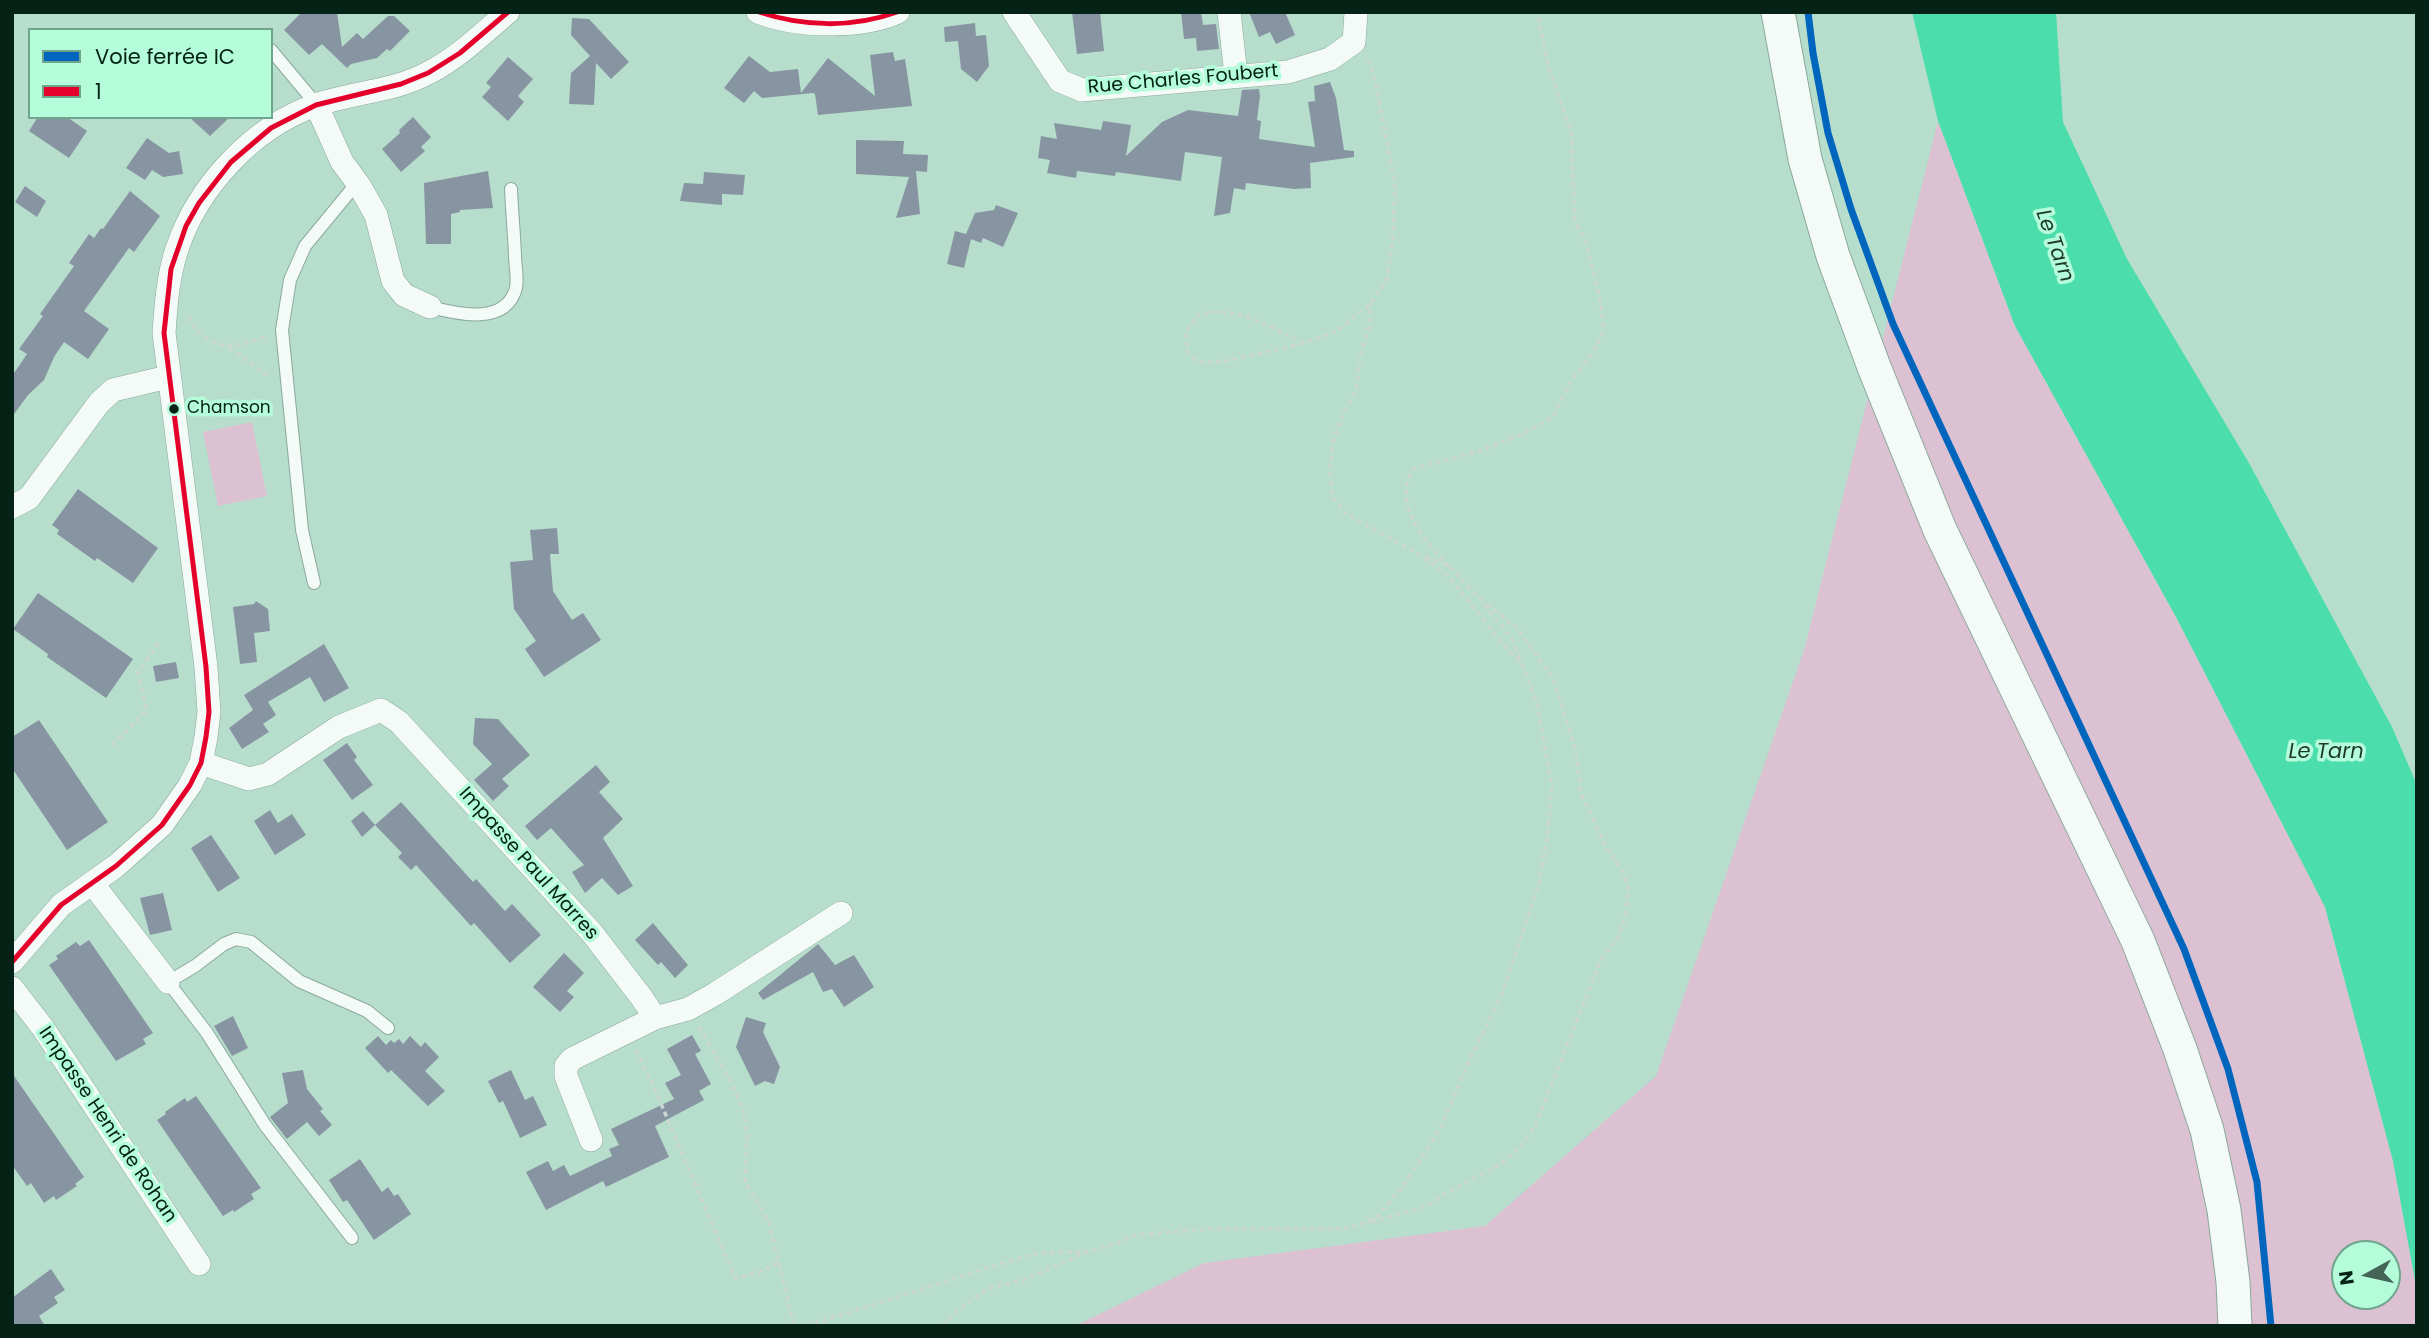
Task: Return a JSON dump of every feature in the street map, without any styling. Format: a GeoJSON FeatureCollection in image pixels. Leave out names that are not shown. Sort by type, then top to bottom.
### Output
{"type":"FeatureCollection","features":[{"type":"Feature","properties":{"kind":"main road"},"geometry":{"type":"LineString","coordinates":[[1778,12],[1805,159],[1833,256],[1874,367],[1940,530],[2137,940],[2180,1049],[2207,1130],[2224,1210],[2233,1282],[2235,1326]]}},
{"type":"Feature","properties":{"kind":"street"},"geometry":{"type":"LineString","coordinates":[[12,962],[61,905],[116,866],[162,825],[191,785],[201,763],[209,712],[206,667],[164,332],[177,247],[211,182],[253,140],[285,118],[316,104],[402,84],[427,74],[453,58],[508,12]]}},
{"type":"Feature","properties":{"kind":"street"},"geometry":{"type":"LineString","coordinates":[[758,12],[777,20],[815,24],[853,22],[890,16],[898,12]]}},
{"type":"Feature","properties":{"kind":"street","name":"Rue Charles Foubert"},"geometry":{"type":"LineString","coordinates":[[1014,12],[1060,81],[1082,90],[1288,72],[1330,60],[1353,42]]}},
{"type":"Feature","properties":{"kind":"street"},"geometry":{"type":"LineString","coordinates":[[1230,12],[1236,75]]}},
{"type":"Feature","properties":{"kind":"street"},"geometry":{"type":"LineString","coordinates":[[1353,42],[1356,12]]}},
{"type":"Feature","properties":{"kind":"street"},"geometry":{"type":"LineString","coordinates":[[316,104],[342,162],[376,215],[393,281],[404,295],[430,307]]}},
{"type":"Feature","properties":{"kind":"street"},"geometry":{"type":"LineString","coordinates":[[12,507],[29,498],[99,403],[113,390],[168,377]]}},
{"type":"Feature","properties":{"kind":"street","name":"Impasse Paul Marres"},"geometry":{"type":"LineString","coordinates":[[201,763],[249,779],[268,774],[339,727],[381,710],[399,722],[592,933],[655,1018]]}},
{"type":"Feature","properties":{"kind":"street"},"geometry":{"type":"LineString","coordinates":[[92,883],[168,982]]}},
{"type":"Feature","properties":{"kind":"street"},"geometry":{"type":"LineString","coordinates":[[591,1140],[566,1076],[566,1066],[572,1059],[655,1018],[688,1009],[841,913]]}},
{"type":"Feature","properties":{"kind":"street","name":"Impasse Henri de Rohan"},"geometry":{"type":"LineString","coordinates":[[12,988],[43,1028],[199,1264]]}},
{"type":"Feature","properties":{"kind":"lane"},"geometry":{"type":"LineString","coordinates":[[273,52],[316,104]]}},
{"type":"Feature","properties":{"kind":"lane"},"geometry":{"type":"LineString","coordinates":[[314,583],[302,530],[282,330],[290,280],[305,246],[352,189],[359,185]]}},
{"type":"Feature","properties":{"kind":"lane"},"geometry":{"type":"LineString","coordinates":[[430,307],[453,313],[480,315],[499,310],[510,302],[517,286],[511,189]]}},
{"type":"Feature","properties":{"kind":"lane"},"geometry":{"type":"LineString","coordinates":[[352,1238],[265,1125],[207,1033],[168,982],[224,944],[236,939],[251,942],[299,981],[367,1011],[388,1028]]}},
{"type":"Feature","properties":{"kind":"path"},"geometry":{"type":"LineString","coordinates":[[1362,1224],[1379,1215],[1406,1182],[1440,1129],[1472,1054],[1500,999],[1539,883],[1547,839],[1552,786],[1539,711],[1512,639],[1479,597],[1432,551],[1414,520],[1404,495],[1406,479],[1413,469],[1479,451],[1523,434],[1553,417],[1571,381],[1593,352],[1602,334],[1603,320],[1595,278],[1586,243],[1575,222],[1571,132],[1548,66],[1537,12]]}},
{"type":"Feature","properties":{"kind":"path"},"geometry":{"type":"LineString","coordinates":[[1305,343],[1283,334],[1269,324],[1219,310],[1199,314],[1186,331],[1187,351],[1198,362],[1226,361],[1305,343],[1337,331],[1371,303],[1387,279],[1393,237],[1395,183],[1372,66],[1353,42]]}},
{"type":"Feature","properties":{"kind":"path"},"geometry":{"type":"LineString","coordinates":[[167,300],[184,312],[198,334],[229,348],[287,389]]}},
{"type":"Feature","properties":{"kind":"path"},"geometry":{"type":"LineString","coordinates":[[1371,303],[1356,392],[1344,411],[1332,444],[1329,474],[1333,497],[1346,514],[1420,555],[1449,566]]}},
{"type":"Feature","properties":{"kind":"path"},"geometry":{"type":"LineString","coordinates":[[229,348],[248,344],[282,330]]}},
{"type":"Feature","properties":{"kind":"path"},"geometry":{"type":"LineString","coordinates":[[1420,555],[1450,578],[1522,664]]}},
{"type":"Feature","properties":{"kind":"path"},"geometry":{"type":"LineString","coordinates":[[943,1326],[958,1310],[987,1289],[1023,1280],[1134,1235],[1208,1230],[1344,1229],[1428,1206],[1442,1195],[1498,1166],[1518,1148],[1534,1128],[1601,960],[1620,934],[1626,912],[1628,887],[1624,873],[1607,849],[1581,793],[1576,752],[1554,680],[1518,629],[1479,597]]}},
{"type":"Feature","properties":{"kind":"path"},"geometry":{"type":"LineString","coordinates":[[112,745],[147,710],[138,672],[161,640]]}},
{"type":"Feature","properties":{"kind":"path"},"geometry":{"type":"LineString","coordinates":[[688,1009],[743,1110],[747,1135],[745,1181],[769,1223],[794,1326]]}},
{"type":"Feature","properties":{"kind":"path"},"geometry":{"type":"LineString","coordinates":[[627,1031],[654,1087],[735,1278],[760,1272],[779,1262]]}},
{"type":"Feature","properties":{"kind":"path"},"geometry":{"type":"LineString","coordinates":[[806,1326],[1032,1254],[1089,1251]]}},
{"type":"Feature","properties":{"kind":"shaded area"},"geometry":{"type":"Polygon","coordinates":[[[1938,121],[2015,326],[2176,617],[2325,907],[2393,1161],[2417,1291],[2417,1326],[1075,1326],[1204,1263],[1485,1226],[1656,1076],[1804,650],[1938,121]]]}},
{"type":"Feature","properties":{"kind":"shaded area"},"geometry":{"type":"Polygon","coordinates":[[[252,422],[267,496],[218,506],[203,432],[252,422]]]}},
{"type":"Feature","properties":{"kind":"water","name":"Le Tarn"},"geometry":{"type":"Polygon","coordinates":[[[1912,12],[2056,12],[2063,122],[2127,259],[2249,463],[2392,727],[2417,785],[2417,1291],[2393,1161],[2325,907],[2176,617],[2015,326],[1938,121],[1912,12]]]}},
{"type":"Feature","properties":{"kind":"building"},"geometry":{"type":"Polygon","coordinates":[[[302,12],[337,12],[342,47],[357,33],[363,39],[388,16],[394,16],[410,31],[390,51],[387,49],[377,58],[351,64],[347,68],[322,44],[309,55],[284,30],[302,12]]]}},
{"type":"Feature","properties":{"kind":"building"},"geometry":{"type":"Polygon","coordinates":[[[1072,12],[1100,12],[1104,51],[1077,54],[1072,12]]]}},
{"type":"Feature","properties":{"kind":"building"},"geometry":{"type":"Polygon","coordinates":[[[1181,12],[1201,12],[1203,25],[1216,24],[1219,49],[1197,51],[1196,38],[1184,39],[1181,12]]]}},
{"type":"Feature","properties":{"kind":"building"},"geometry":{"type":"Polygon","coordinates":[[[1249,12],[1285,12],[1295,35],[1276,44],[1270,32],[1259,37],[1249,12]]]}},
{"type":"Feature","properties":{"kind":"building"},"geometry":{"type":"Polygon","coordinates":[[[572,18],[589,19],[629,62],[611,79],[596,63],[594,105],[569,104],[571,73],[590,56],[571,35],[572,18]]]}},
{"type":"Feature","properties":{"kind":"building"},"geometry":{"type":"Polygon","coordinates":[[[975,23],[976,36],[986,35],[989,66],[977,82],[961,69],[958,41],[945,42],[944,27],[975,23]]]}},
{"type":"Feature","properties":{"kind":"building"},"geometry":{"type":"Polygon","coordinates":[[[893,52],[895,61],[905,59],[912,106],[818,115],[813,93],[762,98],[754,91],[744,103],[724,88],[749,56],[770,72],[798,69],[801,93],[828,58],[875,96],[870,55],[893,52]]]}},
{"type":"Feature","properties":{"kind":"building"},"geometry":{"type":"Polygon","coordinates":[[[508,57],[533,79],[518,96],[524,102],[508,121],[482,97],[491,87],[486,83],[508,57]]]}},
{"type":"Feature","properties":{"kind":"building"},"geometry":{"type":"Polygon","coordinates":[[[1330,82],[1336,98],[1344,150],[1354,151],[1354,157],[1310,163],[1311,188],[1294,189],[1246,183],[1245,190],[1234,188],[1230,213],[1214,216],[1222,157],[1185,152],[1181,181],[1116,172],[1115,176],[1077,171],[1076,178],[1047,173],[1050,160],[1038,158],[1041,136],[1057,139],[1054,123],[1101,130],[1103,121],[1131,125],[1126,156],[1162,122],[1188,110],[1238,116],[1242,90],[1259,89],[1259,139],[1315,147],[1308,102],[1315,101],[1314,86],[1330,82]]]}},
{"type":"Feature","properties":{"kind":"building"},"geometry":{"type":"Polygon","coordinates":[[[413,117],[431,137],[421,147],[425,151],[401,172],[382,149],[413,117]]]}},
{"type":"Feature","properties":{"kind":"building"},"geometry":{"type":"Polygon","coordinates":[[[37,119],[70,119],[87,131],[69,158],[29,131],[37,119]]]}},
{"type":"Feature","properties":{"kind":"building"},"geometry":{"type":"Polygon","coordinates":[[[191,119],[228,119],[210,136],[191,119]]]}},
{"type":"Feature","properties":{"kind":"building"},"geometry":{"type":"Polygon","coordinates":[[[147,138],[169,153],[179,151],[183,174],[163,177],[152,170],[145,180],[126,168],[147,138]]]}},
{"type":"Feature","properties":{"kind":"building"},"geometry":{"type":"Polygon","coordinates":[[[856,140],[904,141],[903,154],[928,155],[927,172],[916,171],[920,214],[896,218],[909,177],[856,174],[856,140]]]}},
{"type":"Feature","properties":{"kind":"building"},"geometry":{"type":"Polygon","coordinates":[[[488,171],[493,208],[460,210],[451,214],[451,244],[426,244],[424,183],[488,171]]]}},
{"type":"Feature","properties":{"kind":"building"},"geometry":{"type":"Polygon","coordinates":[[[704,172],[745,175],[743,195],[722,194],[722,205],[680,201],[684,183],[703,184],[704,172]]]}},
{"type":"Feature","properties":{"kind":"building"},"geometry":{"type":"Polygon","coordinates":[[[25,186],[46,201],[37,217],[15,202],[25,186]]]}},
{"type":"Feature","properties":{"kind":"building"},"geometry":{"type":"Polygon","coordinates":[[[130,191],[160,216],[134,252],[129,248],[84,311],[109,329],[88,359],[64,342],[44,380],[28,395],[12,417],[12,376],[27,354],[19,349],[74,266],[69,263],[89,234],[94,238],[101,228],[103,229],[130,191]]]}},
{"type":"Feature","properties":{"kind":"building"},"geometry":{"type":"Polygon","coordinates":[[[996,205],[1018,213],[1003,247],[983,238],[981,243],[971,239],[964,268],[947,264],[955,231],[966,234],[975,213],[994,210],[996,205]]]}},
{"type":"Feature","properties":{"kind":"building"},"geometry":{"type":"Polygon","coordinates":[[[78,489],[158,548],[133,583],[97,558],[95,561],[57,534],[59,530],[52,525],[78,489]]]}},
{"type":"Feature","properties":{"kind":"building"},"geometry":{"type":"Polygon","coordinates":[[[557,528],[559,554],[550,554],[553,591],[572,620],[583,613],[601,640],[544,677],[525,649],[536,641],[514,609],[510,562],[533,560],[530,530],[557,528]]]}},
{"type":"Feature","properties":{"kind":"building"},"geometry":{"type":"Polygon","coordinates":[[[38,593],[133,659],[106,698],[47,657],[48,654],[13,629],[38,593]]]}},
{"type":"Feature","properties":{"kind":"building"},"geometry":{"type":"Polygon","coordinates":[[[256,601],[268,609],[270,631],[254,633],[257,662],[240,664],[233,607],[254,604],[256,601]]]}},
{"type":"Feature","properties":{"kind":"building"},"geometry":{"type":"Polygon","coordinates":[[[324,644],[349,688],[324,702],[310,677],[268,702],[276,715],[263,724],[269,732],[242,749],[229,728],[253,710],[244,695],[324,644]]]}},
{"type":"Feature","properties":{"kind":"building"},"geometry":{"type":"Polygon","coordinates":[[[176,662],[179,678],[156,682],[153,666],[176,662]]]}},
{"type":"Feature","properties":{"kind":"building"},"geometry":{"type":"Polygon","coordinates":[[[475,718],[498,719],[530,755],[502,779],[509,786],[493,801],[474,780],[492,764],[473,744],[475,718]]]}},
{"type":"Feature","properties":{"kind":"building"},"geometry":{"type":"Polygon","coordinates":[[[39,720],[108,822],[67,850],[12,768],[12,737],[39,720]]]}},
{"type":"Feature","properties":{"kind":"building"},"geometry":{"type":"Polygon","coordinates":[[[347,743],[357,757],[354,760],[373,785],[352,800],[323,760],[347,743]]]}},
{"type":"Feature","properties":{"kind":"building"},"geometry":{"type":"Polygon","coordinates":[[[596,765],[610,782],[599,792],[623,819],[603,838],[633,886],[618,895],[602,878],[585,893],[572,872],[584,865],[551,828],[537,840],[525,826],[596,765]]]}},
{"type":"Feature","properties":{"kind":"building"},"geometry":{"type":"Polygon","coordinates":[[[401,802],[473,882],[476,879],[505,911],[512,904],[541,935],[510,963],[474,923],[471,926],[416,865],[411,870],[398,857],[402,853],[375,825],[401,802]]]}},
{"type":"Feature","properties":{"kind":"building"},"geometry":{"type":"Polygon","coordinates":[[[270,810],[278,823],[292,814],[306,835],[275,855],[254,821],[270,810]]]}},
{"type":"Feature","properties":{"kind":"building"},"geometry":{"type":"Polygon","coordinates":[[[363,811],[375,825],[362,837],[351,821],[363,811]]]}},
{"type":"Feature","properties":{"kind":"building"},"geometry":{"type":"Polygon","coordinates":[[[211,835],[240,878],[218,892],[191,848],[211,835]]]}},
{"type":"Feature","properties":{"kind":"building"},"geometry":{"type":"Polygon","coordinates":[[[163,893],[172,930],[150,935],[140,898],[163,893]]]}},
{"type":"Feature","properties":{"kind":"building"},"geometry":{"type":"Polygon","coordinates":[[[653,923],[688,965],[675,978],[661,962],[658,965],[635,940],[653,923]]]}},
{"type":"Feature","properties":{"kind":"building"},"geometry":{"type":"Polygon","coordinates":[[[89,940],[153,1033],[143,1039],[146,1044],[116,1061],[49,965],[58,959],[56,956],[76,942],[80,946],[89,940]]]}},
{"type":"Feature","properties":{"kind":"building"},"geometry":{"type":"Polygon","coordinates":[[[818,944],[835,965],[854,955],[874,987],[844,1007],[832,989],[823,992],[813,972],[763,1000],[758,993],[818,944]]]}},
{"type":"Feature","properties":{"kind":"building"},"geometry":{"type":"Polygon","coordinates":[[[564,953],[584,973],[567,991],[574,997],[560,1012],[533,987],[564,953]]]}},
{"type":"Feature","properties":{"kind":"building"},"geometry":{"type":"Polygon","coordinates":[[[233,1016],[248,1048],[232,1056],[214,1026],[233,1016]]]}},
{"type":"Feature","properties":{"kind":"building"},"geometry":{"type":"Polygon","coordinates":[[[746,1017],[766,1023],[763,1032],[780,1067],[774,1084],[765,1081],[755,1086],[736,1047],[746,1017]]]}},
{"type":"Feature","properties":{"kind":"building"},"geometry":{"type":"Polygon","coordinates":[[[692,1035],[701,1051],[695,1054],[711,1084],[699,1091],[704,1100],[655,1126],[669,1157],[606,1187],[603,1181],[546,1210],[526,1172],[548,1161],[553,1171],[564,1165],[570,1176],[612,1156],[609,1149],[619,1145],[611,1129],[674,1099],[665,1083],[681,1075],[667,1049],[692,1035]]]}},
{"type":"Feature","properties":{"kind":"building"},"geometry":{"type":"Polygon","coordinates":[[[378,1036],[386,1045],[391,1040],[394,1043],[399,1039],[403,1044],[410,1036],[421,1047],[425,1042],[439,1057],[425,1071],[445,1091],[428,1106],[391,1070],[388,1073],[365,1048],[378,1036]]]}},
{"type":"Feature","properties":{"kind":"building"},"geometry":{"type":"Polygon","coordinates":[[[303,1070],[307,1089],[332,1125],[319,1136],[307,1122],[287,1139],[270,1117],[288,1103],[282,1073],[303,1070]]]}},
{"type":"Feature","properties":{"kind":"building"},"geometry":{"type":"Polygon","coordinates":[[[511,1070],[525,1100],[533,1096],[547,1125],[520,1138],[503,1101],[499,1103],[488,1081],[511,1070]]]}},
{"type":"Feature","properties":{"kind":"building"},"geometry":{"type":"Polygon","coordinates":[[[12,1073],[84,1177],[75,1184],[77,1186],[56,1200],[54,1196],[44,1203],[31,1183],[27,1186],[12,1165],[12,1073]]]}},
{"type":"Feature","properties":{"kind":"building"},"geometry":{"type":"Polygon","coordinates":[[[196,1096],[261,1188],[251,1194],[254,1199],[223,1216],[157,1120],[185,1098],[187,1102],[196,1096]]]}},
{"type":"Feature","properties":{"kind":"building"},"geometry":{"type":"Polygon","coordinates":[[[360,1159],[382,1192],[388,1187],[394,1196],[398,1194],[411,1214],[374,1240],[347,1200],[343,1202],[329,1180],[360,1159]]]}},
{"type":"Feature","properties":{"kind":"building"},"geometry":{"type":"Polygon","coordinates":[[[51,1269],[65,1290],[54,1297],[58,1303],[39,1316],[45,1326],[16,1326],[12,1320],[12,1298],[51,1269]]]}},
{"type":"Feature","properties":{"kind":"rail line","name":"IC"},"geometry":{"type":"LineString","coordinates":[[1808,12],[1828,133],[1851,209],[1893,324],[2184,949],[2228,1069],[2257,1182],[2271,1326]]}},
{"type":"Feature","properties":{"kind":"transit line","name":"1"},"geometry":{"type":"LineString","coordinates":[[12,962],[61,905],[116,866],[162,825],[190,785],[201,763],[209,712],[206,667],[164,333],[171,269],[186,226],[199,203],[231,162],[271,128],[316,105],[401,84],[428,73],[460,53],[508,12]]}},
{"type":"Feature","properties":{"kind":"transit line","name":"1"},"geometry":{"type":"LineString","coordinates":[[759,12],[793,21],[828,24],[863,21],[897,12]]}},
{"type":"Feature","properties":{"kind":"place","name":"Chamson"},"geometry":{"type":"Point","coordinates":[174,409]}}]}
